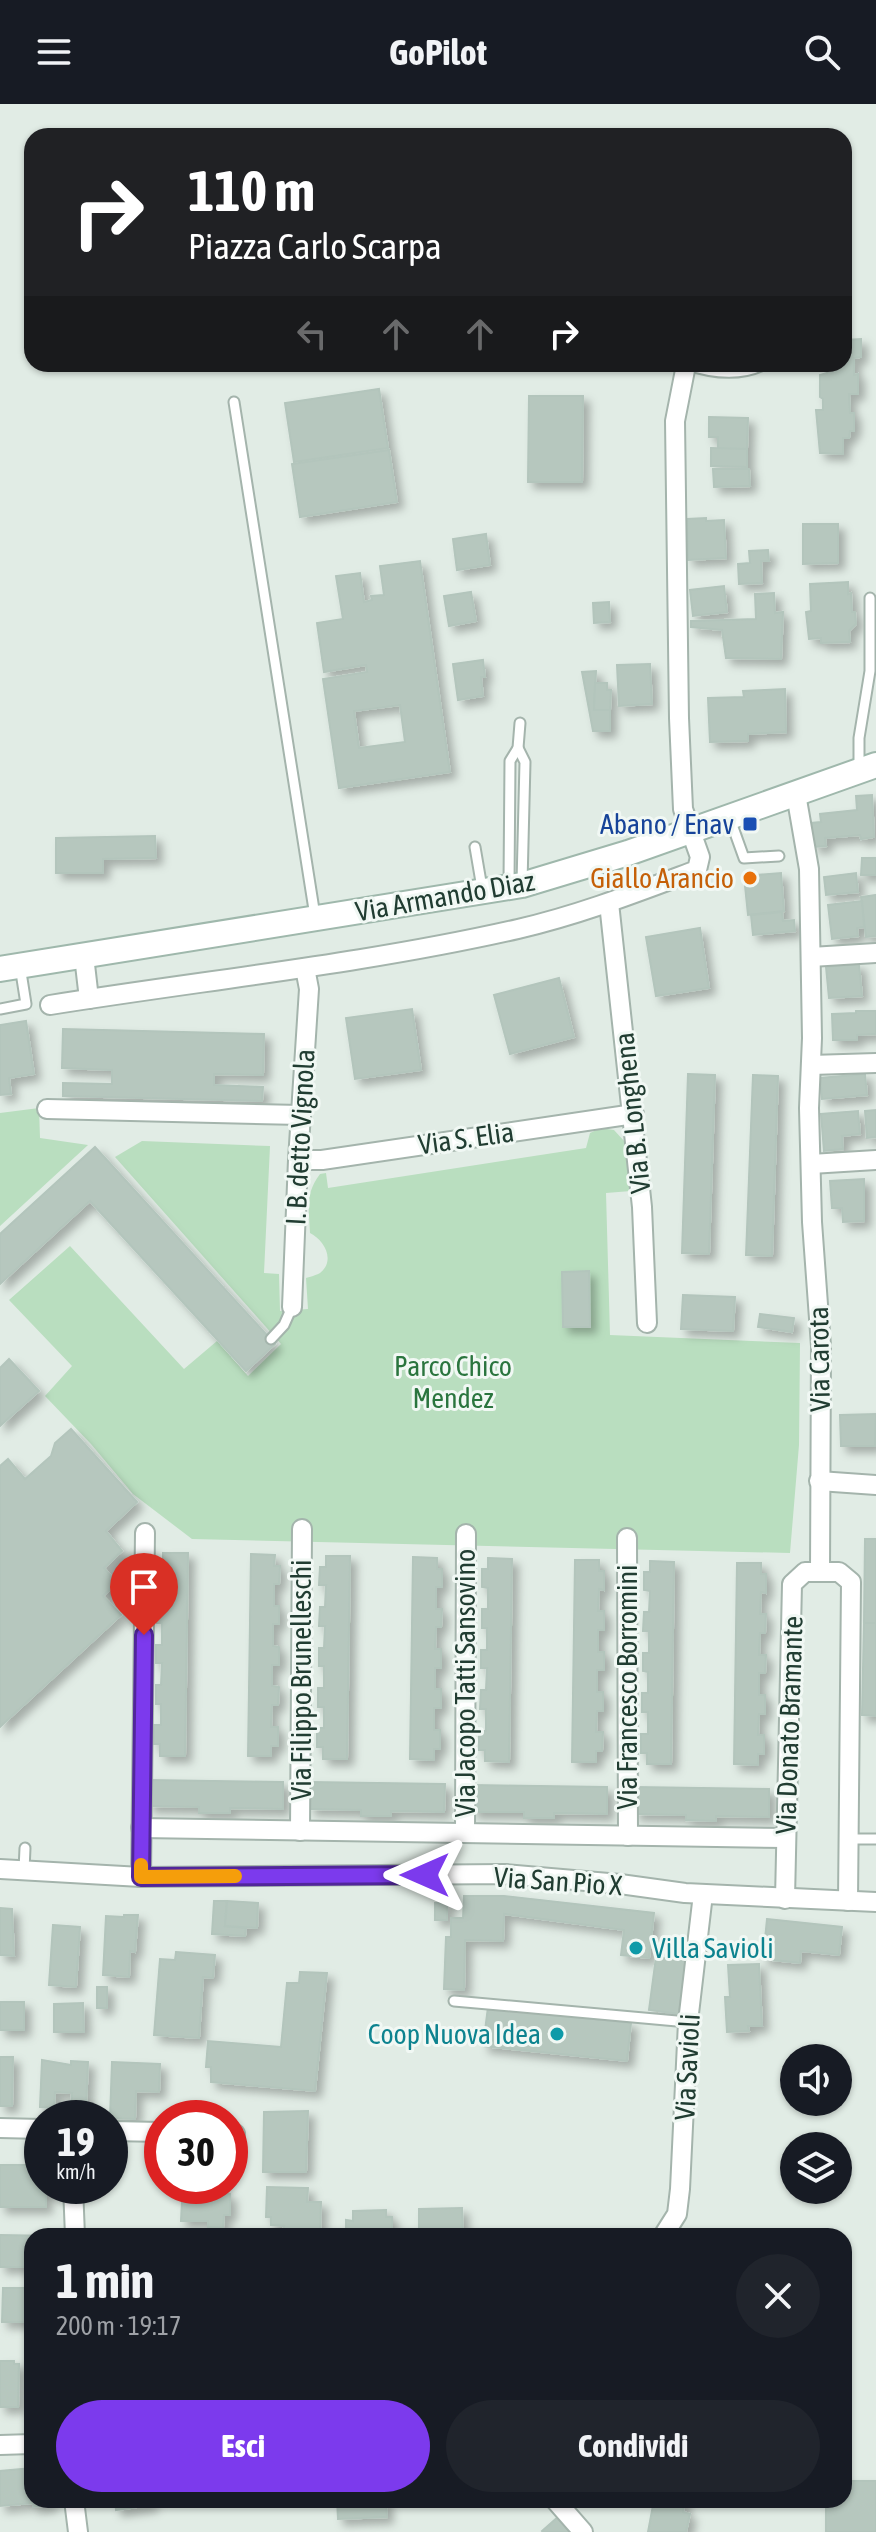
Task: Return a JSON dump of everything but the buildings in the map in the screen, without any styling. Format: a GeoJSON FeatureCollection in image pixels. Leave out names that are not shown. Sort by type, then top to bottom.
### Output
{"type":"FeatureCollection","features":[{"type":"Feature","properties":{"kind":"street"},"geometry":{"type":"LineString","coordinates":[[50,1005],[305,968],[467,940],[609,903],[697,870],[700,857],[683,809],[679,718],[675,421],[684,372]]}},
{"type":"Feature","properties":{"kind":"street","name":"Via Armando Diaz"},"geometry":{"type":"LineString","coordinates":[[10,967],[516,886],[628,853],[867,768]]}},
{"type":"Feature","properties":{"kind":"street","name":"Via Carota"},"geometry":{"type":"LineString","coordinates":[[796,794],[809,869],[809,1108],[812,1222],[821,1346],[820,1572]]}},
{"type":"Feature","properties":{"kind":"street","name":"Via B. Longhena"},"geometry":{"type":"LineString","coordinates":[[609,903],[634,1114],[647,1323]]}},
{"type":"Feature","properties":{"kind":"street"},"geometry":{"type":"LineString","coordinates":[[811,957],[876,953]]}},
{"type":"Feature","properties":{"kind":"street"},"geometry":{"type":"LineString","coordinates":[[84,956],[89,999]]}},
{"type":"Feature","properties":{"kind":"street","name":"I. B. detto Vignola"},"geometry":{"type":"LineString","coordinates":[[292,1307],[309,989],[305,968]]}},
{"type":"Feature","properties":{"kind":"street"},"geometry":{"type":"LineString","coordinates":[[811,1065],[876,1063]]}},
{"type":"Feature","properties":{"kind":"street"},"geometry":{"type":"LineString","coordinates":[[47,1109],[301,1115]]}},
{"type":"Feature","properties":{"kind":"street","name":"Via S. Elia"},"geometry":{"type":"LineString","coordinates":[[298,1160],[322,1160],[634,1114]]}},
{"type":"Feature","properties":{"kind":"street"},"geometry":{"type":"LineString","coordinates":[[811,1164],[876,1160]]}},
{"type":"Feature","properties":{"kind":"street"},"geometry":{"type":"LineString","coordinates":[[819,1481],[876,1485]]}},
{"type":"Feature","properties":{"kind":"street","name":"Via Filippo Brunelleschi"},"geometry":{"type":"LineString","coordinates":[[300,1831],[302,1529]]}},
{"type":"Feature","properties":{"kind":"street"},"geometry":{"type":"LineString","coordinates":[[141,1877],[145,1533]]}},
{"type":"Feature","properties":{"kind":"street","name":"Via Jacopo Tatti Sansovino"},"geometry":{"type":"LineString","coordinates":[[465,1833],[466,1534]]}},
{"type":"Feature","properties":{"kind":"street","name":"Via Francesco Borromini"},"geometry":{"type":"LineString","coordinates":[[627,1538],[628,1836]]}},
{"type":"Feature","properties":{"kind":"street","name":"Via Donato Bramante"},"geometry":{"type":"LineString","coordinates":[[785,1899],[792,1584],[805,1572],[820,1572]]}},
{"type":"Feature","properties":{"kind":"street"},"geometry":{"type":"LineString","coordinates":[[820,1572],[839,1572],[851,1582],[848,1901]]}},
{"type":"Feature","properties":{"kind":"street"},"geometry":{"type":"LineString","coordinates":[[141,1828],[786,1838]]}},
{"type":"Feature","properties":{"kind":"street","name":"Via San Pio X"},"geometry":{"type":"LineString","coordinates":[[0,1869],[141,1877],[506,1874],[703,1894],[876,1902]]}},
{"type":"Feature","properties":{"kind":"street","name":"Via Savioli"},"geometry":{"type":"LineString","coordinates":[[668,2228],[677,2214],[680,2189],[688,2022],[703,1894]]}},
{"type":"Feature","properties":{"kind":"street"},"geometry":{"type":"LineString","coordinates":[[0,2128],[24,2129]]}},
{"type":"Feature","properties":{"kind":"street"},"geometry":{"type":"LineString","coordinates":[[74,2204],[75,2228]]}},
{"type":"Feature","properties":{"kind":"street"},"geometry":{"type":"LineString","coordinates":[[0,2445],[24,2444]]}},
{"type":"Feature","properties":{"kind":"street"},"geometry":{"type":"LineString","coordinates":[[75,2508],[78,2532]]}},
{"type":"Feature","properties":{"kind":"street"},"geometry":{"type":"LineString","coordinates":[[562,2508],[583,2532]]}},
{"type":"Feature","properties":{"kind":"lane"},"geometry":{"type":"LineString","coordinates":[[234,402],[315,919]]}},
{"type":"Feature","properties":{"kind":"lane"},"geometry":{"type":"LineString","coordinates":[[867,768],[859,738],[870,671],[870,598]]}},
{"type":"Feature","properties":{"kind":"lane"},"geometry":{"type":"LineString","coordinates":[[516,886],[521,867],[525,762],[518,748],[520,723]]}},
{"type":"Feature","properties":{"kind":"lane"},"geometry":{"type":"LineString","coordinates":[[729,816],[744,858],[779,856]]}},
{"type":"Feature","properties":{"kind":"lane"},"geometry":{"type":"LineString","coordinates":[[475,847],[482,892]]}},
{"type":"Feature","properties":{"kind":"lane"},"geometry":{"type":"LineString","coordinates":[[0,1009],[26,1004],[10,967]]}},
{"type":"Feature","properties":{"kind":"lane"},"geometry":{"type":"LineString","coordinates":[[271,1339],[284,1325],[292,1307]]}},
{"type":"Feature","properties":{"kind":"lane"},"geometry":{"type":"LineString","coordinates":[[849,1839],[876,1839]]}},
{"type":"Feature","properties":{"kind":"lane"},"geometry":{"type":"LineString","coordinates":[[24,1870],[25,1848]]}},
{"type":"Feature","properties":{"kind":"lane"},"geometry":{"type":"LineString","coordinates":[[454,2001],[688,2022]]}},
{"type":"Feature","properties":{"kind":"green space"},"geometry":{"type":"Polygon","coordinates":[[[39,1108],[40,1138],[88,1145],[0,1226],[0,1113],[39,1108]]]}},
{"type":"Feature","properties":{"kind":"green space","name":"Parco Chico Mendez"},"geometry":{"type":"Polygon","coordinates":[[[601,1128],[614,1130],[625,1142],[631,1191],[606,1193],[610,1335],[800,1343],[799,1445],[790,1553],[192,1539],[133,1494],[45,1396],[72,1366],[9,1300],[70,1246],[184,1369],[217,1341],[248,1376],[281,1344],[115,1157],[142,1141],[270,1146],[264,1273],[279,1274],[280,1311],[308,1309],[306,1278],[320,1273],[327,1262],[324,1245],[310,1233],[310,1195],[320,1174],[326,1173],[328,1188],[586,1148],[590,1133],[601,1128]]]}},
{"type":"Feature","properties":{"kind":"slow traffic"},"geometry":{"type":"LineString","coordinates":[[141,1865],[141,1877],[235,1876]]}},
{"type":"Feature","properties":{"kind":"place","name":"Abano / Enav"},"geometry":{"type":"Point","coordinates":[750,824]}},
{"type":"Feature","properties":{"kind":"place","name":"Giallo Arancio"},"geometry":{"type":"Point","coordinates":[750,878]}},
{"type":"Feature","properties":{"kind":"place","name":"Villa Savioli"},"geometry":{"type":"Point","coordinates":[636,1948]}},
{"type":"Feature","properties":{"kind":"place","name":"Coop Nuova Idea"},"geometry":{"type":"Point","coordinates":[557,2034]}},
{"type":"Feature","properties":{"kind":"route"},"geometry":{"type":"LineString","coordinates":[[144,1635],[141,1877],[425,1875]]}}]}
